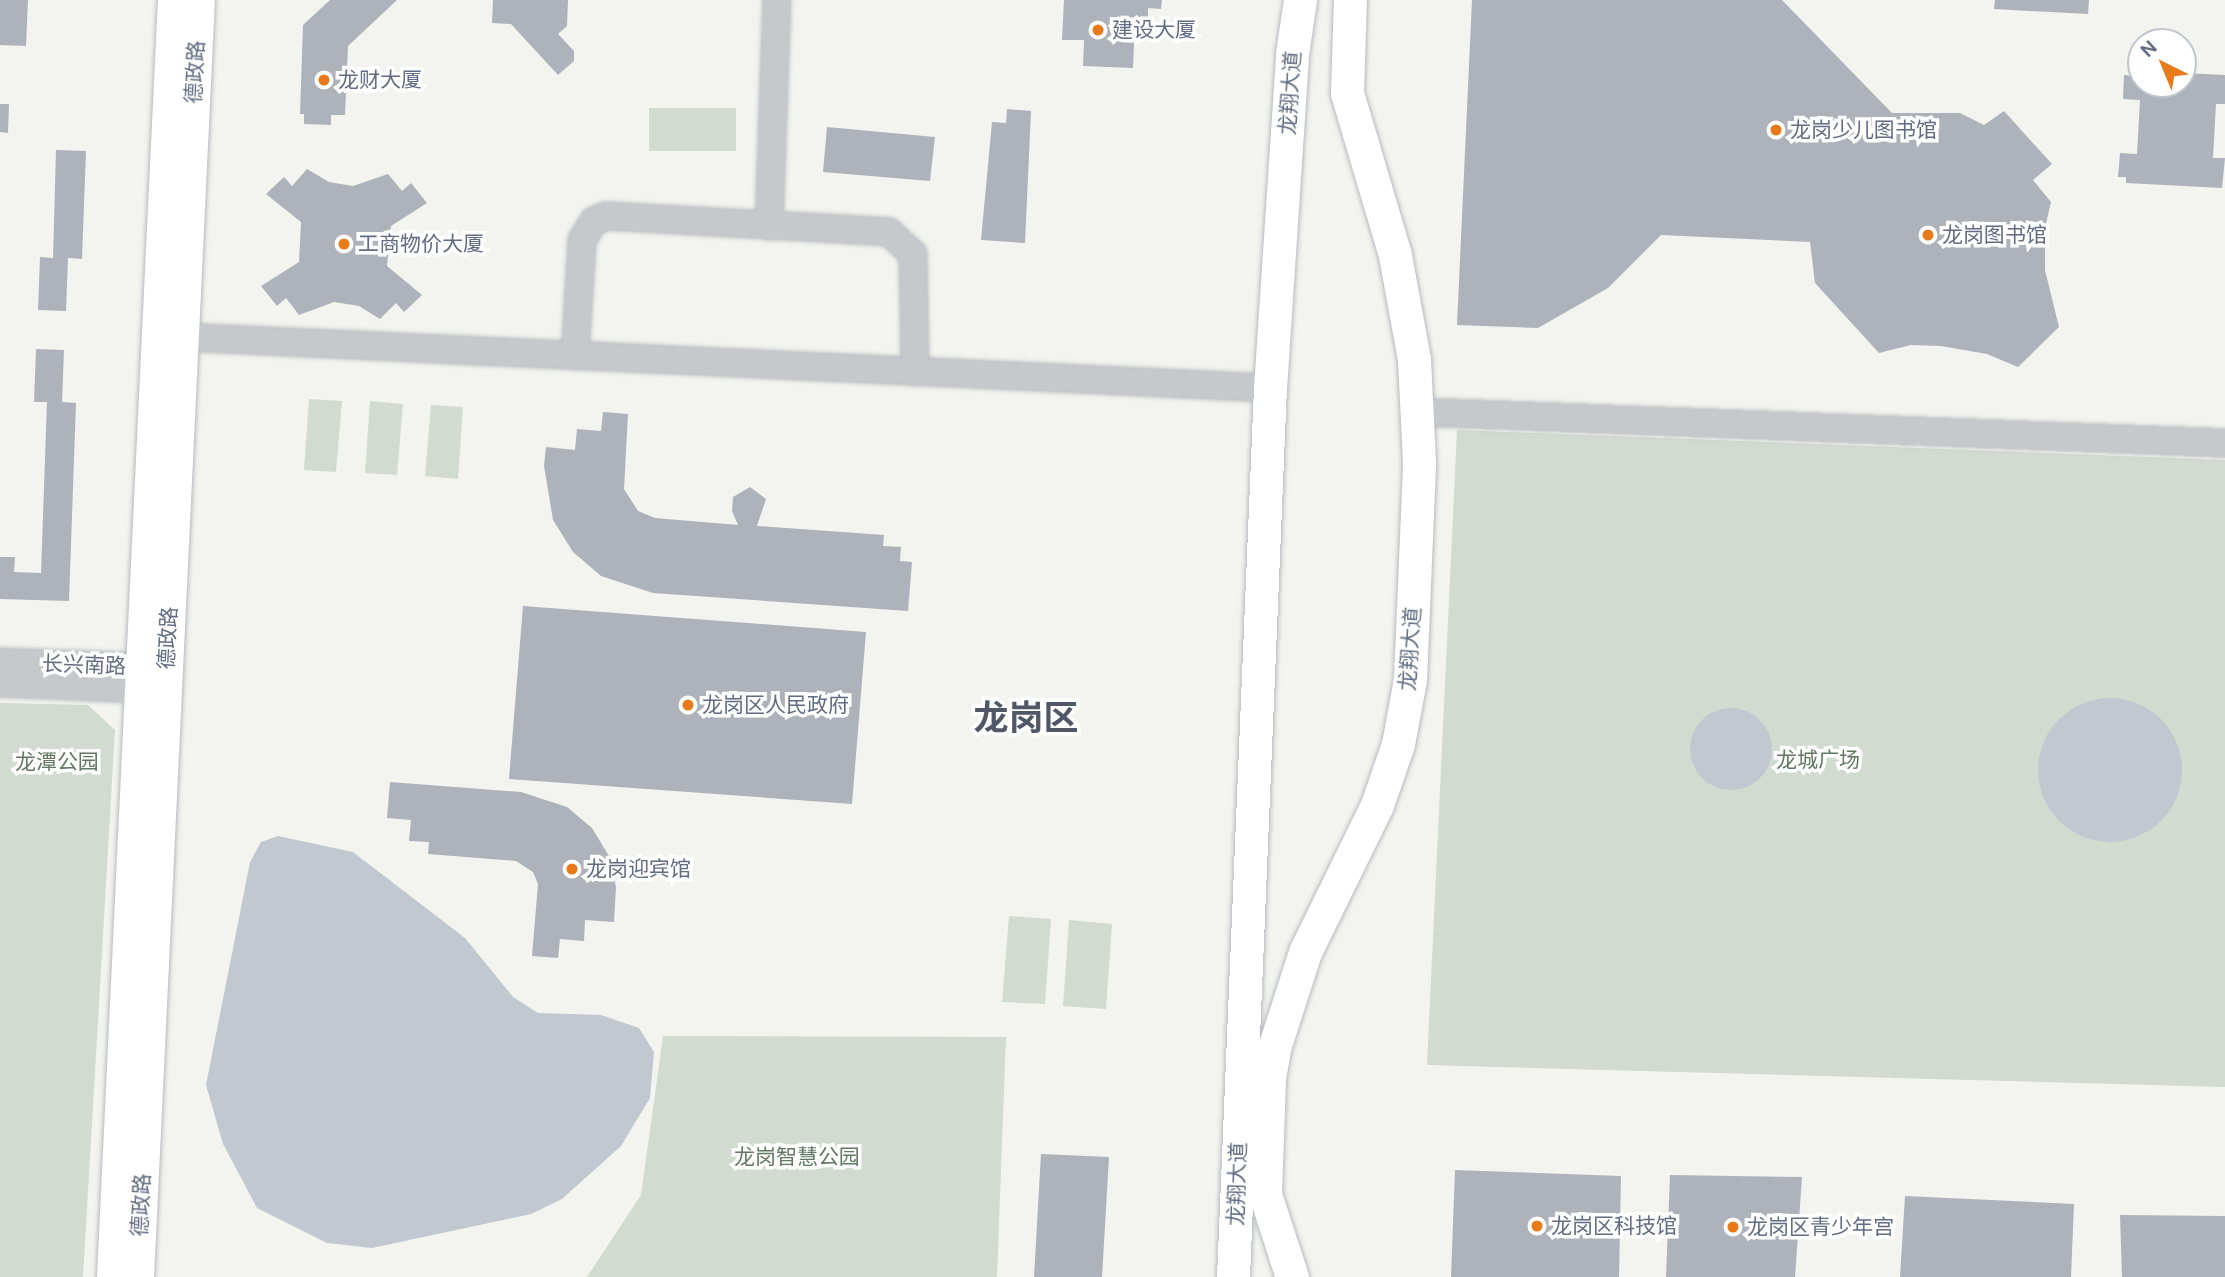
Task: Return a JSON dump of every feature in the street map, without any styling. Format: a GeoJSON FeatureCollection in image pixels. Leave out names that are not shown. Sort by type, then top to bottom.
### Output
{"type":"FeatureCollection","features":[{"type":"Feature","properties":{"kind":"main road","name":"德政路"},"geometry":{"type":"LineString","coordinates":[[170,339],[174,0]]}},
{"type":"Feature","properties":{"kind":"main road","name":"德政路"},"geometry":{"type":"LineString","coordinates":[[113,1277],[170,339],[198,0]]}},
{"type":"Feature","properties":{"kind":"main road"},"geometry":{"type":"LineString","coordinates":[[1289,0],[1292,54]]}},
{"type":"Feature","properties":{"kind":"main road","name":"龙翔大道"},"geometry":{"type":"LineString","coordinates":[[1233,1277],[1270,388],[1292,54],[1300,0]]}},
{"type":"Feature","properties":{"kind":"main road","name":"龙翔大道"},"geometry":{"type":"LineString","coordinates":[[1292,1277],[1265,1194],[1269,1078],[1301,962],[1377,806],[1405,712],[1410,680],[1418,412],[1407,307],[1395,255],[1347,93],[1350,0]]}},
{"type":"Feature","properties":{"kind":"main road","name":"德政路"},"geometry":{"type":"LineString","coordinates":[[137,1277],[150,678]]}},
{"type":"Feature","properties":{"kind":"street"},"geometry":{"type":"LineString","coordinates":[[769,226],[777,0]]}},
{"type":"Feature","properties":{"kind":"street"},"geometry":{"type":"LineString","coordinates":[[575,356],[582,240],[594,221],[607,216],[880,230],[906,244],[915,268],[915,372]]}},
{"type":"Feature","properties":{"kind":"street"},"geometry":{"type":"LineString","coordinates":[[170,339],[1270,388]]}},
{"type":"Feature","properties":{"kind":"street"},"geometry":{"type":"LineString","coordinates":[[1418,412],[2225,443]]}},
{"type":"Feature","properties":{"kind":"street","name":"长兴南路"},"geometry":{"type":"LineString","coordinates":[[0,662],[150,678]]}},
{"type":"Feature","properties":{"kind":"street","name":"长兴南路"},"geometry":{"type":"LineString","coordinates":[[0,683],[150,678]]}},
{"type":"Feature","properties":{"kind":"green space"},"geometry":{"type":"Polygon","coordinates":[[[649,108],[736,108],[736,151],[649,151],[649,108]]]}},
{"type":"Feature","properties":{"kind":"green space"},"geometry":{"type":"Polygon","coordinates":[[[309,399],[342,401],[336,472],[304,470],[309,399]]]}},
{"type":"Feature","properties":{"kind":"green space"},"geometry":{"type":"Polygon","coordinates":[[[370,401],[403,404],[397,475],[365,473],[370,401]]]}},
{"type":"Feature","properties":{"kind":"green space"},"geometry":{"type":"Polygon","coordinates":[[[431,405],[463,407],[458,479],[425,476],[431,405]]]}},
{"type":"Feature","properties":{"kind":"green space","name":"龙城广场"},"geometry":{"type":"Polygon","coordinates":[[[1457,430],[2225,460],[2225,1087],[1427,1065],[1457,430]]]}},
{"type":"Feature","properties":{"kind":"green space","name":"龙潭公园"},"geometry":{"type":"Polygon","coordinates":[[[0,703],[88,705],[115,730],[83,1277],[0,1277],[0,703]]]}},
{"type":"Feature","properties":{"kind":"green space"},"geometry":{"type":"Polygon","coordinates":[[[1009,916],[1051,919],[1045,1004],[1002,1002],[1009,916]]]}},
{"type":"Feature","properties":{"kind":"green space"},"geometry":{"type":"Polygon","coordinates":[[[1069,920],[1112,924],[1106,1009],[1063,1006],[1069,920]]]}},
{"type":"Feature","properties":{"kind":"green space","name":"龙岗智慧公园"},"geometry":{"type":"Polygon","coordinates":[[[663,1036],[1006,1037],[997,1277],[587,1277],[641,1195],[663,1036]]]}},
{"type":"Feature","properties":{"kind":"shaded area"},"geometry":{"type":"Polygon","coordinates":[[[2110,698],[2138,704],[2161,719],[2176,742],[2182,770],[2176,798],[2161,821],[2138,836],[2110,842],[2082,836],[2059,821],[2044,798],[2038,770],[2044,742],[2059,719],[2082,704],[2110,698]]]}},
{"type":"Feature","properties":{"kind":"shaded area"},"geometry":{"type":"Polygon","coordinates":[[[1731,708],[1747,711],[1760,720],[1769,733],[1772,749],[1769,765],[1760,778],[1747,787],[1731,790],[1715,787],[1702,778],[1693,765],[1690,749],[1693,733],[1702,720],[1715,711],[1731,708]]]}},
{"type":"Feature","properties":{"kind":"shaded area"},"geometry":{"type":"Polygon","coordinates":[[[278,836],[353,852],[465,938],[513,997],[538,1013],[601,1015],[639,1028],[654,1052],[650,1098],[621,1146],[562,1199],[531,1214],[372,1248],[327,1243],[257,1208],[223,1144],[206,1085],[250,862],[261,842],[278,836]]]}},
{"type":"Feature","properties":{"kind":"building"},"geometry":{"type":"Polygon","coordinates":[[[0,0],[28,0],[26,46],[0,45],[0,0]]]}},
{"type":"Feature","properties":{"kind":"building","name":"龙财大厦"},"geometry":{"type":"Polygon","coordinates":[[[330,0],[397,0],[348,46],[345,115],[331,115],[331,125],[304,124],[304,114],[300,114],[303,25],[330,0]]]}},
{"type":"Feature","properties":{"kind":"building"},"geometry":{"type":"Polygon","coordinates":[[[493,0],[568,0],[567,26],[558,34],[574,51],[574,61],[558,75],[511,24],[492,23],[493,0]]]}},
{"type":"Feature","properties":{"kind":"building","name":"建设大厦"},"geometry":{"type":"Polygon","coordinates":[[[1064,0],[1162,0],[1161,9],[1148,8],[1148,21],[1135,21],[1133,68],[1083,66],[1084,40],[1062,40],[1064,0]]]}},
{"type":"Feature","properties":{"kind":"building"},"geometry":{"type":"Polygon","coordinates":[[[1472,0],[1782,0],[1892,113],[1960,113],[1984,125],[2004,111],[2052,164],[2033,180],[2051,202],[2045,228],[2045,270],[2059,327],[2018,367],[1987,354],[1941,346],[1911,345],[1879,353],[1815,283],[1810,242],[1661,235],[1608,288],[1538,328],[1457,325],[1472,0]]]}},
{"type":"Feature","properties":{"kind":"building"},"geometry":{"type":"Polygon","coordinates":[[[1995,0],[2089,0],[2088,14],[1994,9],[1995,0]]]}},
{"type":"Feature","properties":{"kind":"building"},"geometry":{"type":"Polygon","coordinates":[[[2197,74],[2225,75],[2225,104],[2216,104],[2213,158],[2225,158],[2222,188],[2126,183],[2126,177],[2118,177],[2120,153],[2137,154],[2140,100],[2123,99],[2124,75],[2127,75],[2127,98],[2197,98],[2197,74]]]}},
{"type":"Feature","properties":{"kind":"building"},"geometry":{"type":"Polygon","coordinates":[[[0,104],[9,104],[8,133],[0,132],[0,104]]]}},
{"type":"Feature","properties":{"kind":"building"},"geometry":{"type":"Polygon","coordinates":[[[1007,109],[1031,111],[1025,243],[981,240],[992,122],[1006,123],[1007,109]]]}},
{"type":"Feature","properties":{"kind":"building"},"geometry":{"type":"Polygon","coordinates":[[[827,127],[935,137],[930,181],[823,172],[827,127]]]}},
{"type":"Feature","properties":{"kind":"building"},"geometry":{"type":"Polygon","coordinates":[[[56,150],[86,151],[82,259],[68,258],[66,311],[38,310],[40,257],[53,258],[56,150]]]}},
{"type":"Feature","properties":{"kind":"building","name":"工商物价大厦"},"geometry":{"type":"Polygon","coordinates":[[[307,169],[329,182],[353,186],[388,174],[402,191],[411,183],[427,203],[391,226],[387,266],[422,295],[404,312],[396,303],[380,319],[359,306],[334,302],[299,315],[286,298],[277,306],[261,286],[299,262],[301,222],[266,194],[284,177],[292,186],[307,169]]]}},
{"type":"Feature","properties":{"kind":"building"},"geometry":{"type":"Polygon","coordinates":[[[36,349],[64,350],[62,402],[76,403],[69,601],[0,599],[0,557],[15,557],[14,572],[41,573],[47,402],[34,402],[36,349]]]}},
{"type":"Feature","properties":{"kind":"building"},"geometry":{"type":"Polygon","coordinates":[[[603,412],[628,414],[624,489],[638,511],[655,518],[738,525],[732,511],[733,497],[750,487],[766,499],[757,526],[884,535],[883,546],[901,547],[900,561],[912,562],[908,611],[653,593],[601,576],[573,552],[553,520],[544,466],[546,447],[575,450],[577,429],[601,431],[603,412]]]}},
{"type":"Feature","properties":{"kind":"building","name":"龙岗区人民政府"},"geometry":{"type":"Polygon","coordinates":[[[523,606],[866,632],[852,804],[509,779],[523,606]]]}},
{"type":"Feature","properties":{"kind":"building","name":"龙岗迎宾馆"},"geometry":{"type":"Polygon","coordinates":[[[390,782],[521,792],[567,807],[592,828],[609,856],[616,887],[614,922],[585,920],[584,941],[560,939],[558,958],[532,956],[538,884],[533,872],[516,861],[428,854],[429,842],[409,841],[411,820],[387,818],[390,782]]]}},
{"type":"Feature","properties":{"kind":"building"},"geometry":{"type":"Polygon","coordinates":[[[1041,1154],[1109,1157],[1102,1277],[1034,1277],[1041,1154]]]}},
{"type":"Feature","properties":{"kind":"building","name":"龙岗区科技馆"},"geometry":{"type":"Polygon","coordinates":[[[1455,1170],[1621,1176],[1619,1277],[1451,1277],[1455,1170]]]}},
{"type":"Feature","properties":{"kind":"building","name":"龙岗区青少年宫"},"geometry":{"type":"Polygon","coordinates":[[[1670,1175],[1802,1177],[1795,1277],[1666,1277],[1670,1175]]]}},
{"type":"Feature","properties":{"kind":"building"},"geometry":{"type":"Polygon","coordinates":[[[1905,1196],[2074,1204],[2071,1277],[1900,1277],[1905,1196]]]}},
{"type":"Feature","properties":{"kind":"building"},"geometry":{"type":"Polygon","coordinates":[[[2120,1215],[2225,1216],[2225,1277],[2122,1277],[2120,1215]]]}},
{"type":"Feature","properties":{"kind":"place","name":"建设大厦"},"geometry":{"type":"Point","coordinates":[1098,30]}},
{"type":"Feature","properties":{"kind":"place","name":"龙财大厦"},"geometry":{"type":"Point","coordinates":[324,80]}},
{"type":"Feature","properties":{"kind":"place","name":"龙岗少儿图书馆"},"geometry":{"type":"Point","coordinates":[1776,130]}},
{"type":"Feature","properties":{"kind":"place","name":"龙岗图书馆"},"geometry":{"type":"Point","coordinates":[1928,235]}},
{"type":"Feature","properties":{"kind":"place","name":"工商物价大厦"},"geometry":{"type":"Point","coordinates":[344,244]}},
{"type":"Feature","properties":{"kind":"place","name":"龙岗区人民政府"},"geometry":{"type":"Point","coordinates":[688,705]}},
{"type":"Feature","properties":{"kind":"place","name":"龙岗迎宾馆"},"geometry":{"type":"Point","coordinates":[572,869]}},
{"type":"Feature","properties":{"kind":"place","name":"龙岗区科技馆"},"geometry":{"type":"Point","coordinates":[1537,1226]}},
{"type":"Feature","properties":{"kind":"place","name":"龙岗区青少年宫"},"geometry":{"type":"Point","coordinates":[1733,1227]}},
{"type":"Feature","properties":{"kind":"district","name":"龙岗区"},"geometry":{"type":"Point","coordinates":[1026,718]}}]}
